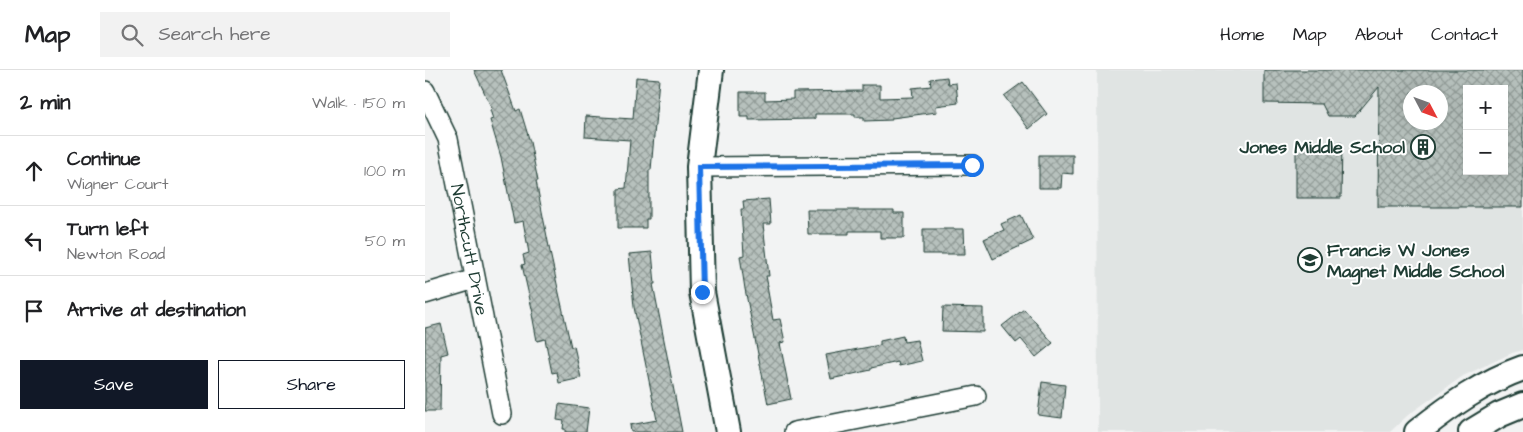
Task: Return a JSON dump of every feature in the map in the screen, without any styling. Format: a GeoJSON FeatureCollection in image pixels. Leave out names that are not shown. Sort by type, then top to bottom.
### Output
{"type":"FeatureCollection","features":[{"type":"Feature","properties":{"kind":"street"},"geometry":{"type":"LineString","coordinates":[[711,70],[699,167],[702,292],[728,432]]}},
{"type":"Feature","properties":{"kind":"street","name":"Northcutt Drive"},"geometry":{"type":"LineString","coordinates":[[425,90],[448,139],[502,414]]}},
{"type":"Feature","properties":{"kind":"street"},"geometry":{"type":"LineString","coordinates":[[699,167],[972,165]]}},
{"type":"Feature","properties":{"kind":"street"},"geometry":{"type":"LineString","coordinates":[[425,294],[475,279]]}},
{"type":"Feature","properties":{"kind":"street"},"geometry":{"type":"LineString","coordinates":[[1417,432],[1470,392],[1523,368]]}},
{"type":"Feature","properties":{"kind":"street"},"geometry":{"type":"LineString","coordinates":[[793,432],[976,396]]}},
{"type":"Feature","properties":{"kind":"street"},"geometry":{"type":"LineString","coordinates":[[1471,432],[1499,415],[1523,405]]}},
{"type":"Feature","properties":{"kind":"shaded area","name":"Francis W Jones Magnet Middle School"},"geometry":{"type":"Polygon","coordinates":[[[1097,70],[1523,70],[1523,350],[1512,353],[1463,376],[1408,415],[1390,432],[1098,432],[1097,70]]]}},
{"type":"Feature","properties":{"kind":"building"},"geometry":{"type":"Polygon","coordinates":[[[474,70],[501,70],[516,111],[520,109],[530,142],[551,257],[571,347],[574,346],[581,378],[559,383],[557,372],[552,373],[545,339],[537,341],[522,265],[525,264],[523,255],[529,253],[523,221],[514,223],[501,157],[490,120],[493,119],[490,110],[492,109],[474,70]]]}},
{"type":"Feature","properties":{"kind":"building","name":"Jones Middle School"},"geometry":{"type":"Polygon","coordinates":[[[1264,70],[1523,70],[1523,207],[1378,207],[1379,87],[1355,116],[1328,116],[1322,104],[1264,103],[1264,70]]]}},
{"type":"Feature","properties":{"kind":"building"},"geometry":{"type":"Polygon","coordinates":[[[636,77],[659,79],[651,170],[649,170],[649,219],[646,219],[646,228],[618,228],[618,189],[626,188],[630,140],[585,137],[586,116],[633,119],[636,77]]]}},
{"type":"Feature","properties":{"kind":"building"},"geometry":{"type":"Polygon","coordinates":[[[947,77],[948,84],[956,83],[958,103],[936,106],[937,112],[892,118],[892,120],[864,121],[864,117],[855,117],[855,114],[815,114],[815,119],[749,120],[749,117],[740,117],[740,92],[765,92],[765,100],[793,99],[793,92],[862,91],[862,85],[880,85],[880,98],[913,97],[912,88],[931,86],[930,79],[947,77]]]}},
{"type":"Feature","properties":{"kind":"building"},"geometry":{"type":"Polygon","coordinates":[[[1023,82],[1047,114],[1029,129],[1004,96],[1023,82]]]}},
{"type":"Feature","properties":{"kind":"building"},"geometry":{"type":"Polygon","coordinates":[[[1296,143],[1342,143],[1341,198],[1296,198],[1296,143]]]}},
{"type":"Feature","properties":{"kind":"building"},"geometry":{"type":"Polygon","coordinates":[[[1039,155],[1073,155],[1073,174],[1062,173],[1061,188],[1039,188],[1039,155]]]}},
{"type":"Feature","properties":{"kind":"building"},"geometry":{"type":"Polygon","coordinates":[[[769,199],[771,224],[763,224],[769,276],[766,276],[767,286],[773,320],[780,319],[785,342],[780,343],[791,399],[768,404],[740,256],[744,255],[741,209],[744,209],[743,201],[769,199]]]}},
{"type":"Feature","properties":{"kind":"building"},"geometry":{"type":"Polygon","coordinates":[[[807,210],[894,210],[894,213],[904,213],[904,238],[880,238],[880,231],[849,231],[849,234],[808,234],[807,210]]]}},
{"type":"Feature","properties":{"kind":"building"},"geometry":{"type":"Polygon","coordinates":[[[1021,215],[1033,240],[993,259],[984,239],[1004,230],[1001,224],[1021,215]]]}},
{"type":"Feature","properties":{"kind":"building"},"geometry":{"type":"Polygon","coordinates":[[[923,229],[964,229],[965,254],[923,254],[923,229]]]}},
{"type":"Feature","properties":{"kind":"building"},"geometry":{"type":"Polygon","coordinates":[[[652,252],[655,284],[653,284],[682,432],[631,432],[630,425],[657,420],[634,307],[629,254],[652,252]]]}},
{"type":"Feature","properties":{"kind":"building"},"geometry":{"type":"Polygon","coordinates":[[[943,307],[983,308],[983,332],[942,331],[943,307]]]}},
{"type":"Feature","properties":{"kind":"building"},"geometry":{"type":"Polygon","coordinates":[[[1024,309],[1053,343],[1036,357],[1021,339],[1016,343],[1002,326],[1024,309]]]}},
{"type":"Feature","properties":{"kind":"building"},"geometry":{"type":"Polygon","coordinates":[[[441,324],[448,353],[441,355],[440,411],[425,411],[425,328],[441,324]]]}},
{"type":"Feature","properties":{"kind":"building"},"geometry":{"type":"Polygon","coordinates":[[[903,336],[904,342],[917,340],[922,361],[899,366],[898,362],[831,379],[826,355],[880,345],[880,341],[903,336]]]}},
{"type":"Feature","properties":{"kind":"building"},"geometry":{"type":"Polygon","coordinates":[[[1042,382],[1065,385],[1062,418],[1038,415],[1042,382]]]}},
{"type":"Feature","properties":{"kind":"building"},"geometry":{"type":"Polygon","coordinates":[[[559,404],[589,408],[586,432],[565,432],[565,429],[563,429],[564,421],[557,420],[559,404]]]}},
{"type":"Feature","properties":{"kind":"place","name":"Jones Middle School"},"geometry":{"type":"Point","coordinates":[1423,147]}},
{"type":"Feature","properties":{"kind":"place","name":"Francis W Jones Magnet Middle School"},"geometry":{"type":"Point","coordinates":[1310,260]}},
{"type":"Feature","properties":{"kind":"route"},"geometry":{"type":"LineString","coordinates":[[702,292],[699,167],[972,165]]}}]}
